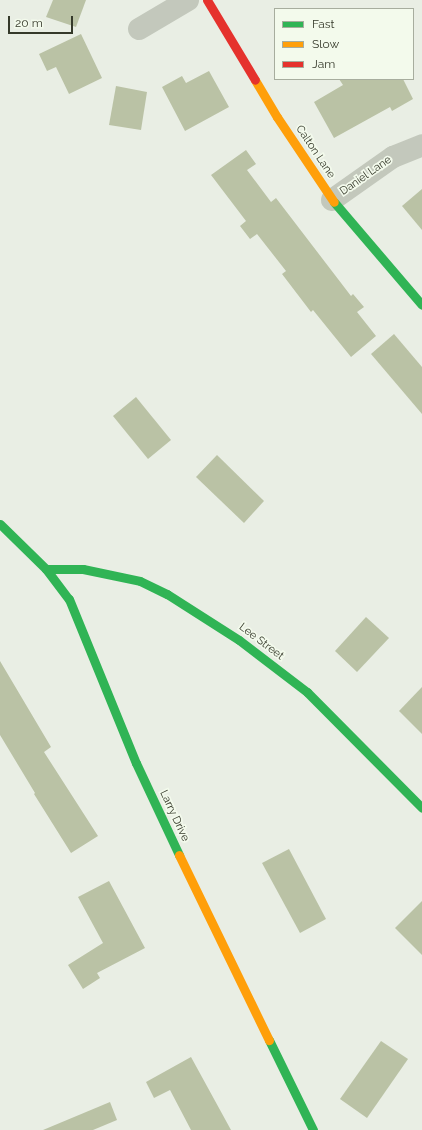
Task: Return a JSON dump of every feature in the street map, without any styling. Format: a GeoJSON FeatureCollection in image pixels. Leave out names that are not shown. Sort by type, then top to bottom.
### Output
{"type":"FeatureCollection","features":[{"type":"Feature","properties":{"kind":"street"},"geometry":{"type":"LineString","coordinates":[[140,29],[188,0]]}},
{"type":"Feature","properties":{"kind":"street","name":"Calton Lane"},"geometry":{"type":"LineString","coordinates":[[207,0],[277,117],[332,200],[373,250],[422,305]]}},
{"type":"Feature","properties":{"kind":"street","name":"Daniel Lane"},"geometry":{"type":"LineString","coordinates":[[332,200],[393,157],[422,145]]}},
{"type":"Feature","properties":{"kind":"street","name":"Larry Drive"},"geometry":{"type":"LineString","coordinates":[[0,524],[46,569],[69,599],[145,783],[313,1130]]}},
{"type":"Feature","properties":{"kind":"street","name":"Lee Street"},"geometry":{"type":"LineString","coordinates":[[46,569],[83,569],[140,581],[167,594],[240,640],[306,692],[422,808]]}},
{"type":"Feature","properties":{"kind":"building"},"geometry":{"type":"Polygon","coordinates":[[[53,0],[86,0],[76,27],[46,17],[53,0]]]}},
{"type":"Feature","properties":{"kind":"building"},"geometry":{"type":"Polygon","coordinates":[[[81,34],[102,78],[69,94],[56,67],[47,71],[39,54],[81,34]]]}},
{"type":"Feature","properties":{"kind":"building"},"geometry":{"type":"Polygon","coordinates":[[[209,71],[229,107],[185,131],[162,87],[182,76],[186,83],[209,71]]]}},
{"type":"Feature","properties":{"kind":"building"},"geometry":{"type":"Polygon","coordinates":[[[340,80],[404,80],[413,99],[392,111],[390,107],[334,138],[314,102],[343,85],[340,80]]]}},
{"type":"Feature","properties":{"kind":"building"},"geometry":{"type":"Polygon","coordinates":[[[116,86],[147,92],[141,130],[109,125],[116,86]]]}},
{"type":"Feature","properties":{"kind":"building"},"geometry":{"type":"Polygon","coordinates":[[[246,150],[256,164],[247,170],[271,202],[276,198],[351,296],[353,294],[364,307],[357,312],[376,336],[351,357],[313,310],[311,312],[282,274],[286,271],[257,234],[250,239],[240,226],[246,221],[211,175],[246,150]]]}},
{"type":"Feature","properties":{"kind":"building"},"geometry":{"type":"Polygon","coordinates":[[[422,189],[422,230],[402,206],[422,189]]]}},
{"type":"Feature","properties":{"kind":"building"},"geometry":{"type":"Polygon","coordinates":[[[394,334],[422,367],[422,414],[371,354],[394,334]]]}},
{"type":"Feature","properties":{"kind":"building"},"geometry":{"type":"Polygon","coordinates":[[[136,397],[171,440],[148,459],[113,416],[136,397]]]}},
{"type":"Feature","properties":{"kind":"building"},"geometry":{"type":"Polygon","coordinates":[[[217,455],[264,501],[244,523],[196,477],[217,455]]]}},
{"type":"Feature","properties":{"kind":"building"},"geometry":{"type":"Polygon","coordinates":[[[366,617],[389,638],[357,672],[335,651],[366,617]]]}},
{"type":"Feature","properties":{"kind":"building"},"geometry":{"type":"Polygon","coordinates":[[[0,661],[51,747],[44,752],[98,836],[71,853],[34,794],[35,793],[0,735],[0,661]]]}},
{"type":"Feature","properties":{"kind":"building"},"geometry":{"type":"Polygon","coordinates":[[[422,687],[422,734],[399,711],[422,687]]]}},
{"type":"Feature","properties":{"kind":"building"},"geometry":{"type":"Polygon","coordinates":[[[289,849],[326,919],[300,933],[262,863],[289,849]]]}},
{"type":"Feature","properties":{"kind":"building"},"geometry":{"type":"Polygon","coordinates":[[[109,881],[145,948],[97,973],[100,978],[83,989],[68,965],[103,943],[78,897],[109,881]]]}},
{"type":"Feature","properties":{"kind":"building"},"geometry":{"type":"Polygon","coordinates":[[[422,901],[422,955],[395,928],[422,901]]]}},
{"type":"Feature","properties":{"kind":"building"},"geometry":{"type":"Polygon","coordinates":[[[381,1041],[408,1059],[367,1118],[340,1099],[381,1041]]]}},
{"type":"Feature","properties":{"kind":"building"},"geometry":{"type":"Polygon","coordinates":[[[191,1057],[231,1130],[191,1130],[170,1090],[154,1098],[146,1082],[191,1057]]]}},
{"type":"Feature","properties":{"kind":"building"},"geometry":{"type":"Polygon","coordinates":[[[110,1102],[117,1120],[93,1130],[43,1130],[110,1102]]]}},
{"type":"Feature","properties":{"kind":"traffic: fast"},"geometry":{"type":"LineString","coordinates":[[334,202],[422,305]]}},
{"type":"Feature","properties":{"kind":"traffic: fast"},"geometry":{"type":"LineString","coordinates":[[0,524],[46,569],[69,599],[136,763],[179,855]]}},
{"type":"Feature","properties":{"kind":"traffic: fast"},"geometry":{"type":"LineString","coordinates":[[46,569],[83,569],[140,581],[167,594],[239,640],[307,692],[422,808]]}},
{"type":"Feature","properties":{"kind":"traffic: fast"},"geometry":{"type":"LineString","coordinates":[[269,1040],[313,1130]]}},
{"type":"Feature","properties":{"kind":"traffic: slow"},"geometry":{"type":"LineString","coordinates":[[255,80],[277,117],[334,202]]}},
{"type":"Feature","properties":{"kind":"traffic: slow"},"geometry":{"type":"LineString","coordinates":[[179,855],[269,1040]]}},
{"type":"Feature","properties":{"kind":"traffic: jam"},"geometry":{"type":"LineString","coordinates":[[207,0],[255,80]]}}]}
